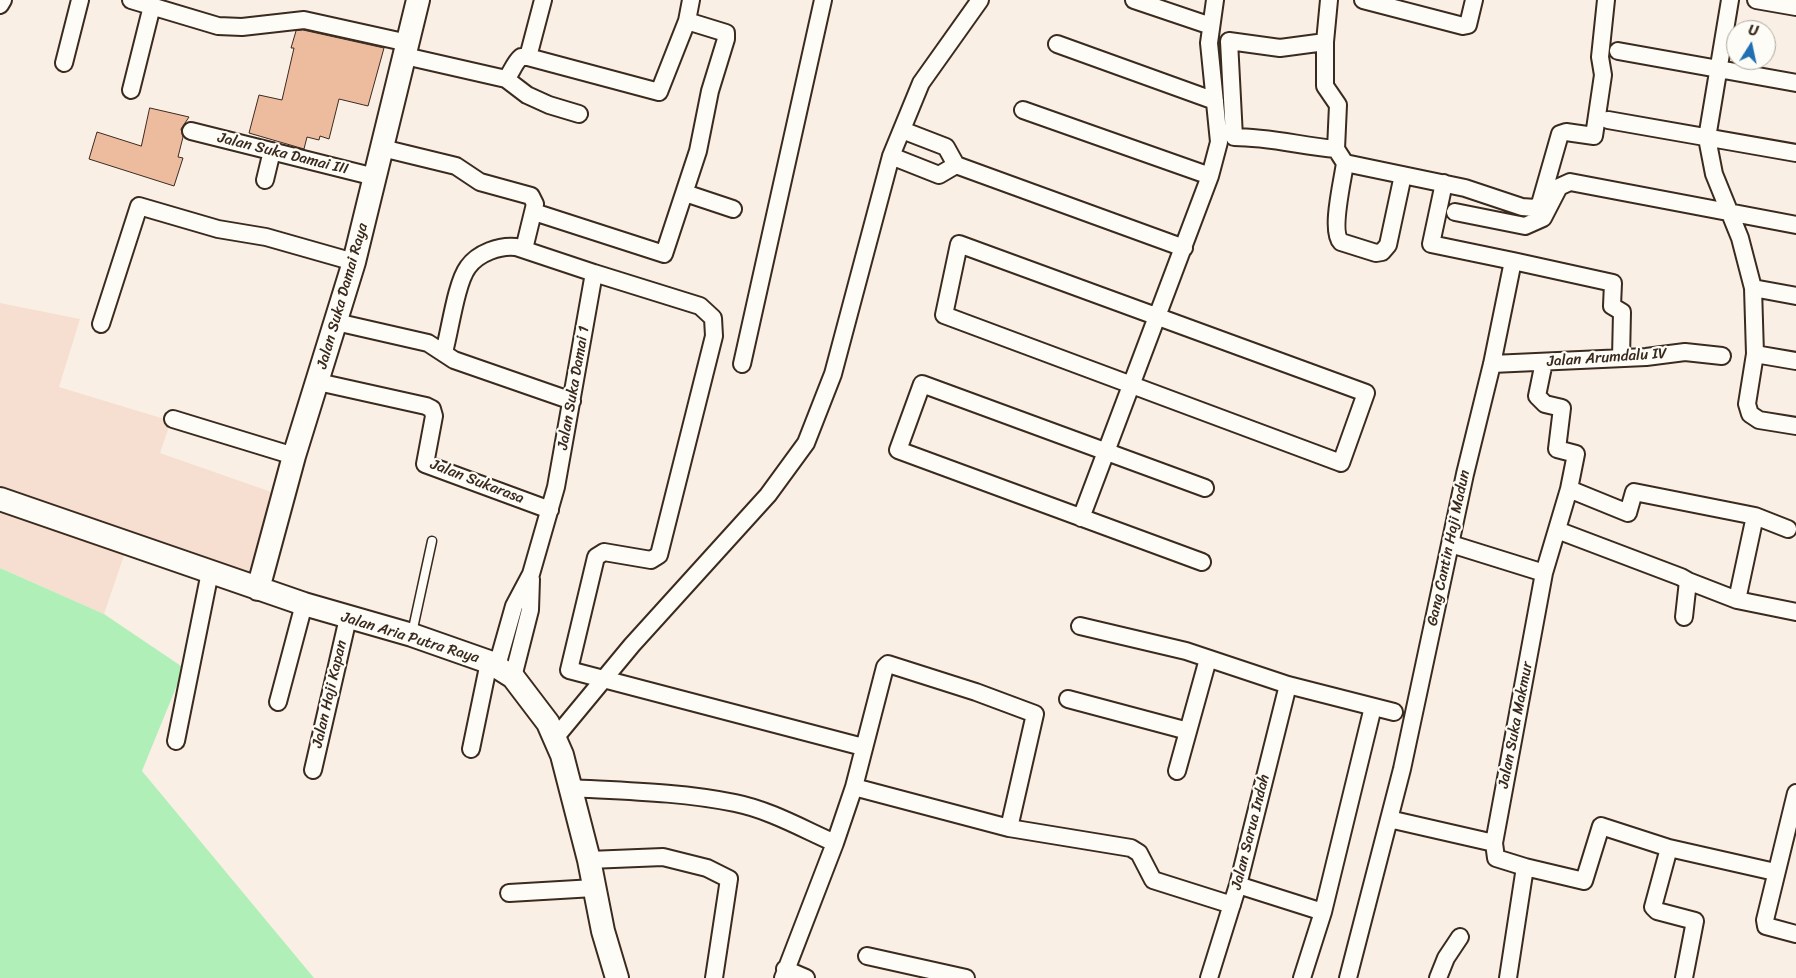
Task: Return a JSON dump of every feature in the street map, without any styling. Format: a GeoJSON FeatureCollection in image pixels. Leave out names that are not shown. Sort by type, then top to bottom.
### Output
{"type":"FeatureCollection","features":[{"type":"Feature","properties":{"kind":"main road","name":"Jalan Suka Damai Raya"},"geometry":{"type":"LineString","coordinates":[[258,589],[294,456],[355,259],[418,0]]}},
{"type":"Feature","properties":{"kind":"main road","name":"Jalan Aria Putra Raya"},"geometry":{"type":"LineString","coordinates":[[0,498],[258,589],[348,618],[412,635],[500,668]]}},
{"type":"Feature","properties":{"kind":"main road"},"geometry":{"type":"LineString","coordinates":[[500,668],[548,723],[562,755],[589,860],[603,931],[617,978]]}},
{"type":"Feature","properties":{"kind":"street"},"geometry":{"type":"LineString","coordinates":[[0,5],[3,0]]}},
{"type":"Feature","properties":{"kind":"street"},"geometry":{"type":"LineString","coordinates":[[64,63],[80,0]]}},
{"type":"Feature","properties":{"kind":"street"},"geometry":{"type":"LineString","coordinates":[[131,0],[193,21],[218,26],[242,27],[304,20],[506,79],[527,96],[579,114]]}},
{"type":"Feature","properties":{"kind":"street"},"geometry":{"type":"LineString","coordinates":[[528,57],[543,0]]}},
{"type":"Feature","properties":{"kind":"street"},"geometry":{"type":"LineString","coordinates":[[506,79],[516,61],[521,57],[528,57],[659,92],[687,21],[691,0]]}},
{"type":"Feature","properties":{"kind":"street"},"geometry":{"type":"LineString","coordinates":[[742,364],[823,0]]}},
{"type":"Feature","properties":{"kind":"street"},"geometry":{"type":"LineString","coordinates":[[555,738],[632,645],[768,495],[806,443],[833,374],[891,156],[921,83],[980,0]]}},
{"type":"Feature","properties":{"kind":"street"},"geometry":{"type":"LineString","coordinates":[[1134,0],[1211,26]]}},
{"type":"Feature","properties":{"kind":"street"},"geometry":{"type":"LineString","coordinates":[[1081,518],[1184,248],[1210,176],[1219,142],[1209,43],[1215,0]]}},
{"type":"Feature","properties":{"kind":"street"},"geometry":{"type":"LineString","coordinates":[[1329,0],[1325,42],[1325,86],[1338,105],[1340,156],[1336,226],[1337,238],[1341,242],[1376,253],[1382,252],[1388,245],[1403,174]]}},
{"type":"Feature","properties":{"kind":"street"},"geometry":{"type":"LineString","coordinates":[[1364,0],[1463,26],[1468,25],[1471,20],[1474,0]]}},
{"type":"Feature","properties":{"kind":"street"},"geometry":{"type":"LineString","coordinates":[[1325,42],[1280,48],[1229,41],[1234,137],[1263,137],[1403,174],[1465,188],[1522,207],[1535,208],[1540,204],[1560,134],[1566,132],[1594,136],[1603,75],[1600,57],[1606,0]]}},
{"type":"Feature","properties":{"kind":"street"},"geometry":{"type":"LineString","coordinates":[[1730,0],[1707,138],[1714,174],[1740,238],[1753,288],[1755,354],[1747,404],[1750,414],[1760,420],[1796,426]]}},
{"type":"Feature","properties":{"kind":"street"},"geometry":{"type":"LineString","coordinates":[[1756,0],[1796,7]]}},
{"type":"Feature","properties":{"kind":"street"},"geometry":{"type":"LineString","coordinates":[[131,90],[152,6]]}},
{"type":"Feature","properties":{"kind":"street"},"geometry":{"type":"LineString","coordinates":[[534,212],[663,254],[698,151],[710,91],[726,40],[726,33],[687,21]]}},
{"type":"Feature","properties":{"kind":"street"},"geometry":{"type":"LineString","coordinates":[[1057,44],[1215,101]]}},
{"type":"Feature","properties":{"kind":"street"},"geometry":{"type":"LineString","coordinates":[[1618,51],[1796,83]]}},
{"type":"Feature","properties":{"kind":"street"},"geometry":{"type":"LineString","coordinates":[[1023,110],[1210,176]]}},
{"type":"Feature","properties":{"kind":"street"},"geometry":{"type":"LineString","coordinates":[[1608,120],[1796,153]]}},
{"type":"Feature","properties":{"kind":"street"},"geometry":{"type":"LineString","coordinates":[[902,130],[946,147],[956,165],[1184,248]]}},
{"type":"Feature","properties":{"kind":"street","name":"Jalan Suka Damai III"},"geometry":{"type":"LineString","coordinates":[[192,131],[375,177]]}},
{"type":"Feature","properties":{"kind":"street"},"geometry":{"type":"LineString","coordinates":[[382,148],[456,166],[480,182],[523,192],[534,198],[534,212],[524,249]]}},
{"type":"Feature","properties":{"kind":"street"},"geometry":{"type":"LineString","coordinates":[[265,180],[272,151]]}},
{"type":"Feature","properties":{"kind":"street"},"geometry":{"type":"LineString","coordinates":[[891,156],[939,175],[956,165]]}},
{"type":"Feature","properties":{"kind":"street"},"geometry":{"type":"LineString","coordinates":[[1455,212],[1525,226],[1543,218],[1559,187],[1570,182],[1796,225]]}},
{"type":"Feature","properties":{"kind":"street"},"geometry":{"type":"LineString","coordinates":[[1444,183],[1431,244],[1613,283],[1612,306],[1622,312],[1621,358]]}},
{"type":"Feature","properties":{"kind":"street"},"geometry":{"type":"LineString","coordinates":[[684,193],[733,209]]}},
{"type":"Feature","properties":{"kind":"street"},"geometry":{"type":"LineString","coordinates":[[153,199],[220,220],[270,231],[355,259]]}},
{"type":"Feature","properties":{"kind":"street"},"geometry":{"type":"LineString","coordinates":[[101,324],[140,206],[218,229],[266,237],[355,259]]}},
{"type":"Feature","properties":{"kind":"street"},"geometry":{"type":"LineString","coordinates":[[960,244],[1158,317],[1366,392],[1341,463],[944,315],[960,244]]}},
{"type":"Feature","properties":{"kind":"street"},"geometry":{"type":"LineString","coordinates":[[444,352],[461,283],[468,267],[484,254],[507,246],[524,249],[700,306],[713,318],[714,336],[659,555],[651,560],[604,552],[596,557],[569,670],[863,747]]}},
{"type":"Feature","properties":{"kind":"street","name":"Gang Cantin Haji Madun"},"geometry":{"type":"LineString","coordinates":[[1348,978],[1389,820],[1464,474],[1492,364],[1513,261]]}},
{"type":"Feature","properties":{"kind":"street","name":"Jalan Suka Damai 1"},"geometry":{"type":"LineString","coordinates":[[471,749],[500,668],[530,610],[531,574],[550,510],[572,401],[594,273]]}},
{"type":"Feature","properties":{"kind":"street"},"geometry":{"type":"LineString","coordinates":[[1753,288],[1796,296]]}},
{"type":"Feature","properties":{"kind":"street"},"geometry":{"type":"LineString","coordinates":[[336,322],[428,342],[454,360],[572,401]]}},
{"type":"Feature","properties":{"kind":"street","name":"Jalan Arumdalu IV"},"geometry":{"type":"LineString","coordinates":[[1492,364],[1621,358],[1685,352],[1722,356]]}},
{"type":"Feature","properties":{"kind":"street"},"geometry":{"type":"LineString","coordinates":[[1755,354],[1796,361]]}},
{"type":"Feature","properties":{"kind":"street","name":"Jalan Suka Makmur"},"geometry":{"type":"LineString","coordinates":[[1494,843],[1544,573],[1569,489],[1576,454],[1557,449],[1562,408],[1545,404],[1537,396],[1544,362]]}},
{"type":"Feature","properties":{"kind":"street","name":"Jalan Sukarasa"},"geometry":{"type":"LineString","coordinates":[[318,382],[426,406],[432,410],[434,416],[425,464],[550,510]]}},
{"type":"Feature","properties":{"kind":"street"},"geometry":{"type":"LineString","coordinates":[[1202,562],[898,450],[922,384],[1205,488]]}},
{"type":"Feature","properties":{"kind":"street"},"geometry":{"type":"LineString","coordinates":[[173,419],[294,456]]}},
{"type":"Feature","properties":{"kind":"street"},"geometry":{"type":"LineString","coordinates":[[1569,489],[1628,513],[1634,492],[1754,516],[1788,529]]}},
{"type":"Feature","properties":{"kind":"street"},"geometry":{"type":"LineString","coordinates":[[1736,600],[1754,516]]}},
{"type":"Feature","properties":{"kind":"street"},"geometry":{"type":"LineString","coordinates":[[1557,530],[1736,600],[1796,612]]}},
{"type":"Feature","properties":{"kind":"street"},"geometry":{"type":"LineString","coordinates":[[1450,544],[1544,573]]}},
{"type":"Feature","properties":{"kind":"street"},"geometry":{"type":"LineString","coordinates":[[176,741],[210,572]]}},
{"type":"Feature","properties":{"kind":"street"},"geometry":{"type":"LineString","coordinates":[[1684,617],[1688,581]]}},
{"type":"Feature","properties":{"kind":"street"},"geometry":{"type":"LineString","coordinates":[[278,702],[304,604]]}},
{"type":"Feature","properties":{"kind":"street","name":"Jalan Haji Kapan"},"geometry":{"type":"LineString","coordinates":[[312,770],[348,618]]}},
{"type":"Feature","properties":{"kind":"street"},"geometry":{"type":"LineString","coordinates":[[1080,626],[1186,651],[1288,685],[1394,712]]}},
{"type":"Feature","properties":{"kind":"street"},"geometry":{"type":"LineString","coordinates":[[1177,771],[1208,659]]}},
{"type":"Feature","properties":{"kind":"street"},"geometry":{"type":"LineString","coordinates":[[806,978],[784,974],[836,842],[854,787],[885,667],[888,664],[1031,712],[1035,717],[1009,828]]}},
{"type":"Feature","properties":{"kind":"street","name":"Jalan Sarua Indah"},"geometry":{"type":"LineString","coordinates":[[1209,978],[1238,885],[1288,685]]}},
{"type":"Feature","properties":{"kind":"street"},"geometry":{"type":"LineString","coordinates":[[1068,699],[1188,731]]}},
{"type":"Feature","properties":{"kind":"street"},"geometry":{"type":"LineString","coordinates":[[1302,978],[1323,912],[1373,706]]}},
{"type":"Feature","properties":{"kind":"street"},"geometry":{"type":"LineString","coordinates":[[854,787],[1009,828],[1131,848],[1139,853],[1149,876],[1153,880],[1232,905]]}},
{"type":"Feature","properties":{"kind":"street"},"geometry":{"type":"LineString","coordinates":[[570,788],[634,791],[736,803],[766,813],[836,842]]}},
{"type":"Feature","properties":{"kind":"street"},"geometry":{"type":"LineString","coordinates":[[1796,792],[1775,872],[1765,920],[1766,926],[1796,934]]}},
{"type":"Feature","properties":{"kind":"street"},"geometry":{"type":"LineString","coordinates":[[1389,820],[1494,843],[1496,858],[1525,868],[1584,881],[1601,826],[1669,848],[1775,872]]}},
{"type":"Feature","properties":{"kind":"street"},"geometry":{"type":"LineString","coordinates":[[1669,848],[1653,907],[1657,911],[1695,920],[1684,978]]}},
{"type":"Feature","properties":{"kind":"street"},"geometry":{"type":"LineString","coordinates":[[589,860],[663,858],[707,868],[729,879],[714,978]]}},
{"type":"Feature","properties":{"kind":"street"},"geometry":{"type":"LineString","coordinates":[[1508,978],[1525,868]]}},
{"type":"Feature","properties":{"kind":"street"},"geometry":{"type":"LineString","coordinates":[[1238,885],[1323,912]]}},
{"type":"Feature","properties":{"kind":"street"},"geometry":{"type":"LineString","coordinates":[[509,893],[594,888]]}},
{"type":"Feature","properties":{"kind":"street"},"geometry":{"type":"LineString","coordinates":[[1438,978],[1446,958],[1460,937]]}},
{"type":"Feature","properties":{"kind":"street"},"geometry":{"type":"LineString","coordinates":[[867,956],[966,978]]}},
{"type":"Feature","properties":{"kind":"lane"},"geometry":{"type":"LineString","coordinates":[[412,635],[432,541]]}},
{"type":"Feature","properties":{"kind":"shaded area"},"geometry":{"type":"Polygon","coordinates":[[[0,303],[80,319],[59,387],[171,421],[160,453],[277,494],[254,582],[131,535],[104,614],[0,568],[0,303]]]}},
{"type":"Feature","properties":{"kind":"green space"},"geometry":{"type":"Polygon","coordinates":[[[0,568],[104,614],[184,668],[142,771],[314,978],[0,978],[0,568]]]}},
{"type":"Feature","properties":{"kind":"building"},"geometry":{"type":"Polygon","coordinates":[[[303,30],[384,48],[368,106],[339,99],[329,139],[320,136],[319,140],[307,137],[304,149],[249,133],[259,95],[282,100],[294,48],[291,48],[296,31],[303,30]]]}},
{"type":"Feature","properties":{"kind":"building"},"geometry":{"type":"Polygon","coordinates":[[[150,108],[189,117],[181,129],[183,137],[178,157],[183,158],[174,186],[89,159],[97,132],[141,146],[150,108]]]}}]}
